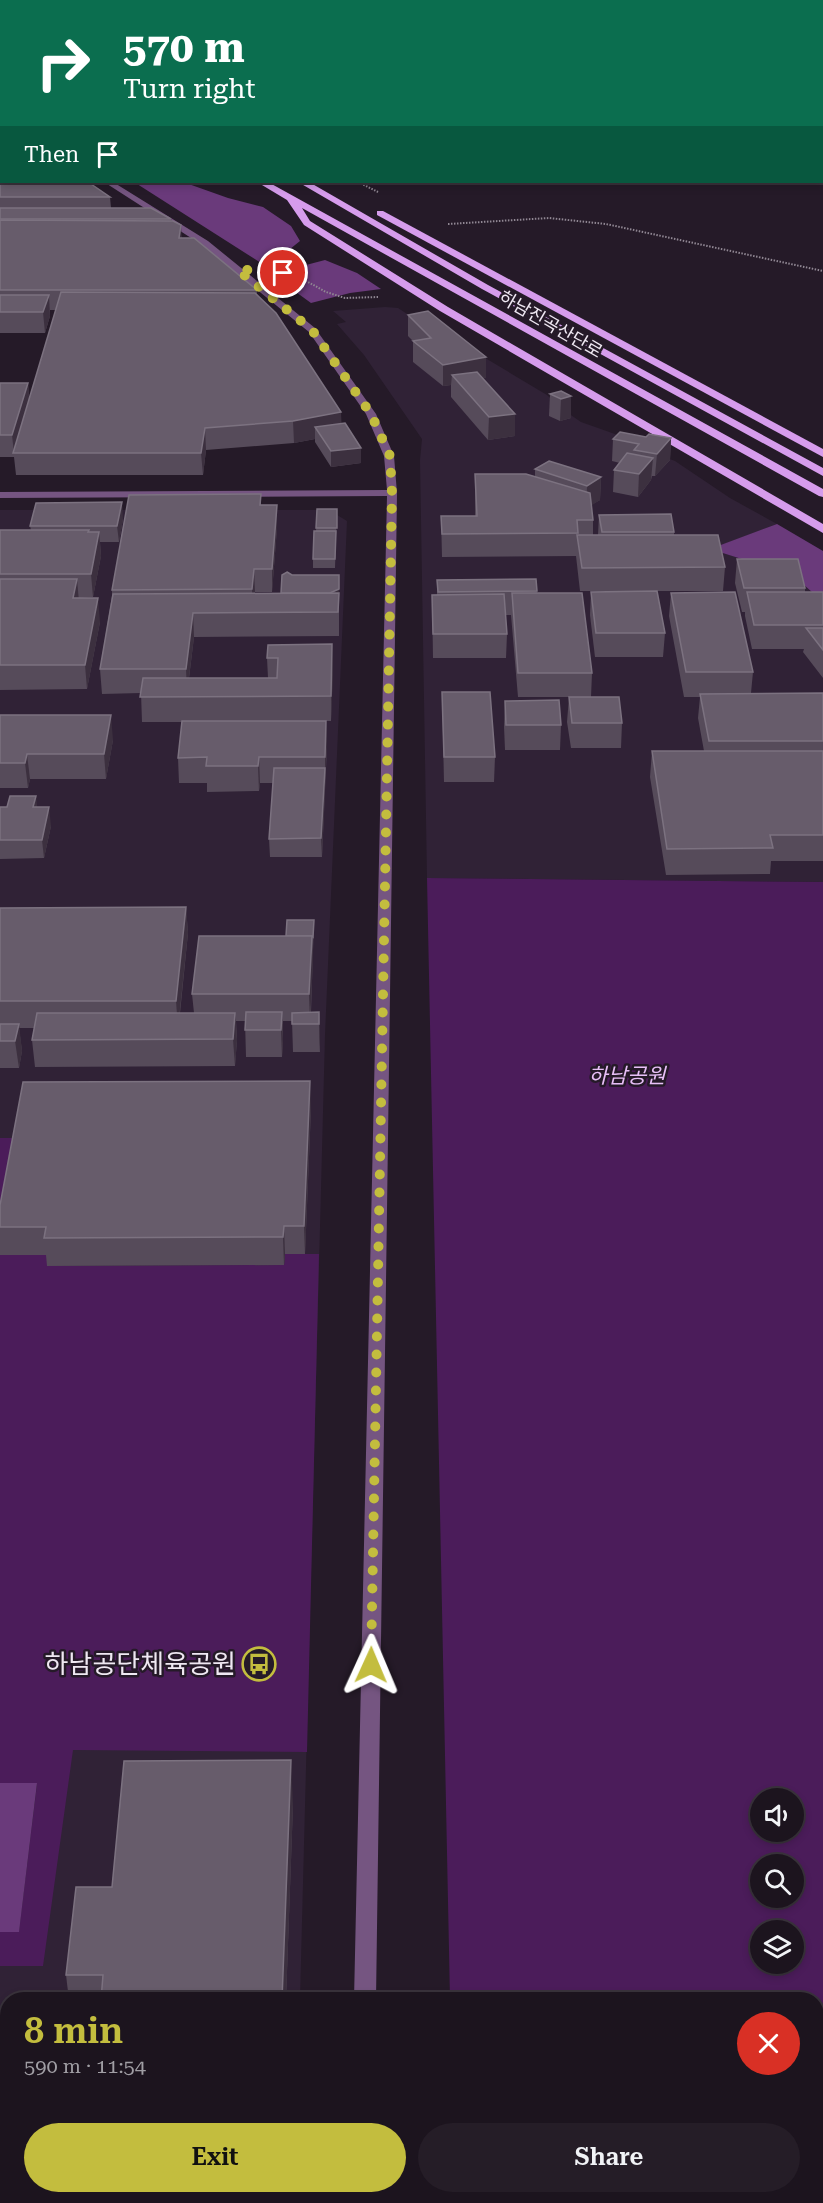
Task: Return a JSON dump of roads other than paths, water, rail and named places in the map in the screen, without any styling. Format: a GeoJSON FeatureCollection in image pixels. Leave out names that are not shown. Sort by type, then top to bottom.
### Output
{"type":"FeatureCollection","features":[{"type":"Feature","properties":{"kind":"highway","name":"하남진곡산단로"},"geometry":{"type":"LineString","coordinates":[[264,183],[823,494]]}},
{"type":"Feature","properties":{"kind":"highway","name":"하남진곡산단로"},"geometry":{"type":"LineString","coordinates":[[306,183],[485,287],[823,473]]}},
{"type":"Feature","properties":{"kind":"highway"},"geometry":{"type":"LineString","coordinates":[[306,183],[359,202],[823,454]]}},
{"type":"Feature","properties":{"kind":"highway"},"geometry":{"type":"LineString","coordinates":[[285,194],[307,222],[444,309],[823,529]]}},
{"type":"Feature","properties":{"kind":"street"},"geometry":{"type":"LineString","coordinates":[[110,183],[205,243],[312,330],[371,414],[390,456],[392,493],[365,1992]]}},
{"type":"Feature","properties":{"kind":"street"},"geometry":{"type":"LineString","coordinates":[[0,495],[392,493]]}},
{"type":"Feature","properties":{"kind":"place","name":"하남공단체육공원"},"geometry":{"type":"Point","coordinates":[259,1664]}},
{"type":"Feature","properties":{"kind":"park label","name":"하남공원"},"geometry":{"type":"Point","coordinates":[627,1076]}}]}
